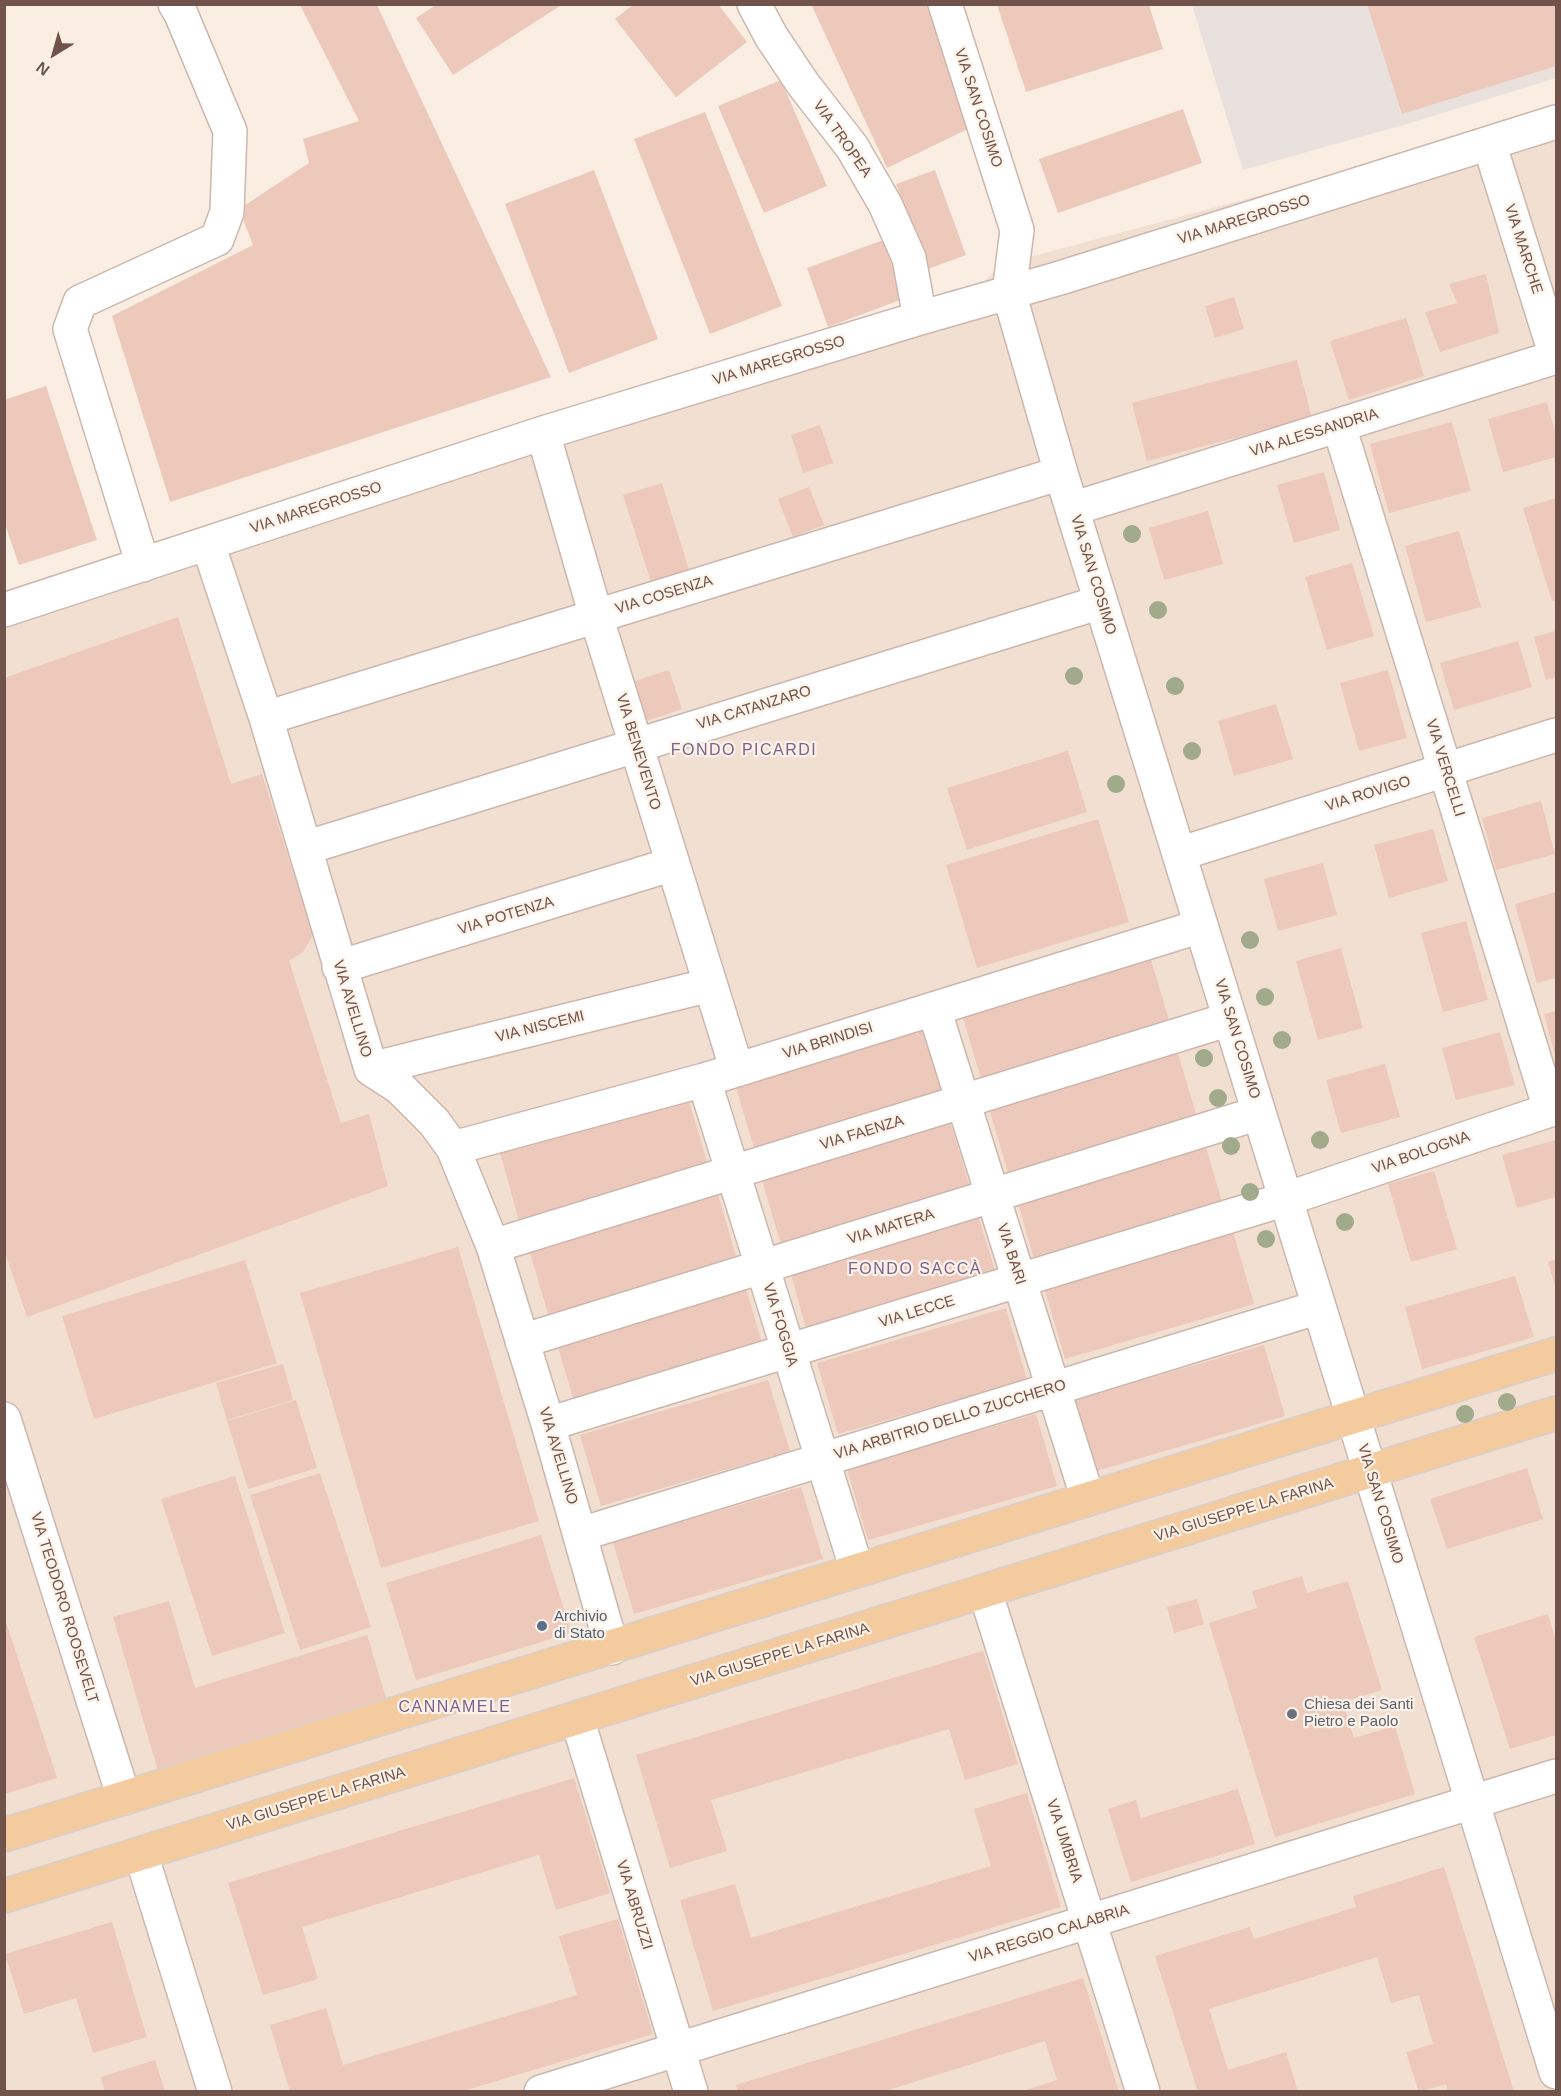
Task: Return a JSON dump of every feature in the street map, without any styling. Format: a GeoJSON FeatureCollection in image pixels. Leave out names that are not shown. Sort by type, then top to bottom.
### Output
{"type":"FeatureCollection","features":[{"type":"Feature","properties":{"kind":"main road"},"geometry":{"type":"LineString","coordinates":[[4,1835],[1557,1354]]}},
{"type":"Feature","properties":{"kind":"main road","name":"VIA GIUSEPPE LA FARINA"},"geometry":{"type":"LineString","coordinates":[[4,1896],[1557,1413]]}},
{"type":"Feature","properties":{"kind":"street","name":"VIA TROPEA"},"geometry":{"type":"LineString","coordinates":[[754,4],[771,36],[803,84],[852,147],[885,204],[909,258],[920,318]]}},
{"type":"Feature","properties":{"kind":"street","name":"VIA SAN COSIMO"},"geometry":{"type":"LineString","coordinates":[[945,4],[1017,230],[1009,293],[1061,473],[1557,2072]]}},
{"type":"Feature","properties":{"kind":"street"},"geometry":{"type":"LineString","coordinates":[[143,565],[70,329],[80,302],[217,239],[227,212],[230,131],[182,8]]}},
{"type":"Feature","properties":{"kind":"street","name":"VIA MAREGROSSO"},"geometry":{"type":"LineString","coordinates":[[4,610],[543,433],[1009,293],[1557,122]]}},
{"type":"Feature","properties":{"kind":"street","name":"VIA MARCHE"},"geometry":{"type":"LineString","coordinates":[[1489,143],[1557,357]]}},
{"type":"Feature","properties":{"kind":"street","name":"VIA ALESSANDRIA"},"geometry":{"type":"LineString","coordinates":[[1072,509],[1557,357]]}},
{"type":"Feature","properties":{"kind":"street","name":"VIA VERCELLI"},"geometry":{"type":"LineString","coordinates":[[1339,426],[1445,770],[1553,1108]]}},
{"type":"Feature","properties":{"kind":"street","name":"VIA BENEVENTO"},"geometry":{"type":"LineString","coordinates":[[543,433],[596,616],[737,1070]]}},
{"type":"Feature","properties":{"kind":"street","name":"VIA COSENZA"},"geometry":{"type":"LineString","coordinates":[[266,718],[1061,473]]}},
{"type":"Feature","properties":{"kind":"street","name":"VIA AVELLINO"},"geometry":{"type":"LineString","coordinates":[[208,544],[266,718],[370,1069],[399,1087],[434,1122],[453,1148],[493,1246],[581,1534],[612,1648]]}},
{"type":"Feature","properties":{"kind":"street","name":"VIA CATANZARO"},"geometry":{"type":"LineString","coordinates":[[305,848],[1101,602]]}},
{"type":"Feature","properties":{"kind":"street","name":"VIA ROVIGO"},"geometry":{"type":"LineString","coordinates":[[1179,854],[1557,735]]}},
{"type":"Feature","properties":{"kind":"street","name":"VIA POTENZA"},"geometry":{"type":"LineString","coordinates":[[339,968],[673,864]]}},
{"type":"Feature","properties":{"kind":"street","name":"VIA BRINDISI"},"geometry":{"type":"LineString","coordinates":[[453,1148],[704,1080],[1201,926]]}},
{"type":"Feature","properties":{"kind":"street","name":"VIA NISCEMI"},"geometry":{"type":"LineString","coordinates":[[370,1069],[710,985]]}},
{"type":"Feature","properties":{"kind":"street","name":"VIA BARI"},"geometry":{"type":"LineString","coordinates":[[934,1009],[1088,1499]]}},
{"type":"Feature","properties":{"kind":"street","name":"VIA FAENZA"},"geometry":{"type":"LineString","coordinates":[[493,1246],[1230,1019]]}},
{"type":"Feature","properties":{"kind":"street","name":"VIA FOGGIA"},"geometry":{"type":"LineString","coordinates":[[704,1080],[857,1570]]}},
{"type":"Feature","properties":{"kind":"street","name":"VIA BOLOGNA"},"geometry":{"type":"LineString","coordinates":[[1286,1199],[1553,1108]]}},
{"type":"Feature","properties":{"kind":"street","name":"VIA MATERA"},"geometry":{"type":"LineString","coordinates":[[522,1341],[1259,1113]]}},
{"type":"Feature","properties":{"kind":"street","name":"VIA LECCE"},"geometry":{"type":"LineString","coordinates":[[548,1424],[1286,1199]]}},
{"type":"Feature","properties":{"kind":"street","name":"VIA ARBITRIO DELLO ZUCCHERO"},"geometry":{"type":"LineString","coordinates":[[581,1534],[1320,1307]]}},
{"type":"Feature","properties":{"kind":"street","name":"VIA TEODORO ROOSEVELT"},"geometry":{"type":"LineString","coordinates":[[4,1419],[124,1798]]}},
{"type":"Feature","properties":{"kind":"street","name":"VIA UMBRIA"},"geometry":{"type":"LineString","coordinates":[[985,1591],[1143,2091]]}},
{"type":"Feature","properties":{"kind":"street","name":"VIA ABRUZZI"},"geometry":{"type":"LineString","coordinates":[[577,1718],[691,2091]]}},
{"type":"Feature","properties":{"kind":"street","name":"VIA REGGIO CALABRIA"},"geometry":{"type":"LineString","coordinates":[[541,2091],[1557,1776]]}},
{"type":"Feature","properties":{"kind":"street"},"geometry":{"type":"LineString","coordinates":[[141,1854],[215,2091]]}},
{"type":"Feature","properties":{"kind":"shaded area"},"geometry":{"type":"Polygon","coordinates":[[[1192,5],[1556,5],[1556,78],[1410,123],[1243,170],[1192,5]]]}},
{"type":"Feature","properties":{"kind":"shaded area"},"geometry":{"type":"Polygon","coordinates":[[[1556,116],[1556,2091],[5,2091],[4,610],[960,308],[1000,265],[1556,116]]]}},
{"type":"Feature","properties":{"kind":"building"},"geometry":{"type":"Polygon","coordinates":[[[437,4],[563,4],[453,75],[416,18],[437,4]]]}},
{"type":"Feature","properties":{"kind":"building"},"geometry":{"type":"Polygon","coordinates":[[[634,4],[718,4],[747,42],[676,97],[615,19],[634,4]]]}},
{"type":"Feature","properties":{"kind":"building"},"geometry":{"type":"Polygon","coordinates":[[[811,4],[932,4],[972,127],[887,168],[811,4]]]}},
{"type":"Feature","properties":{"kind":"building"},"geometry":{"type":"Polygon","coordinates":[[[1367,4],[1556,4],[1556,66],[1402,114],[1367,4]]]}},
{"type":"Feature","properties":{"kind":"building"},"geometry":{"type":"Polygon","coordinates":[[[300,5],[377,5],[551,377],[170,502],[112,316],[253,245],[239,209],[309,163],[303,139],[359,121],[300,5]]]}},
{"type":"Feature","properties":{"kind":"building"},"geometry":{"type":"Polygon","coordinates":[[[997,5],[1149,5],[1163,49],[1026,92],[997,5]]]}},
{"type":"Feature","properties":{"kind":"building"},"geometry":{"type":"Polygon","coordinates":[[[781,80],[827,186],[764,213],[718,106],[781,80]]]}},
{"type":"Feature","properties":{"kind":"building"},"geometry":{"type":"Polygon","coordinates":[[[1183,109],[1202,163],[1058,213],[1039,159],[1183,109]]]}},
{"type":"Feature","properties":{"kind":"building"},"geometry":{"type":"Polygon","coordinates":[[[705,112],[782,306],[710,334],[634,139],[705,112]]]}},
{"type":"Feature","properties":{"kind":"building"},"geometry":{"type":"Polygon","coordinates":[[[594,170],[658,339],[569,373],[505,204],[594,170]]]}},
{"type":"Feature","properties":{"kind":"building"},"geometry":{"type":"Polygon","coordinates":[[[935,170],[966,255],[928,269],[896,184],[935,170]]]}},
{"type":"Feature","properties":{"kind":"building"},"geometry":{"type":"Polygon","coordinates":[[[889,238],[911,296],[828,327],[807,268],[889,238]]]}},
{"type":"Feature","properties":{"kind":"building"},"geometry":{"type":"Polygon","coordinates":[[[1486,274],[1499,333],[1440,352],[1425,312],[1457,303],[1449,284],[1486,274]]]}},
{"type":"Feature","properties":{"kind":"building"},"geometry":{"type":"Polygon","coordinates":[[[1234,297],[1244,329],[1215,338],[1205,306],[1234,297]]]}},
{"type":"Feature","properties":{"kind":"building"},"geometry":{"type":"Polygon","coordinates":[[[1406,318],[1424,376],[1349,400],[1330,341],[1406,318]]]}},
{"type":"Feature","properties":{"kind":"building"},"geometry":{"type":"Polygon","coordinates":[[[1297,360],[1312,418],[1147,461],[1132,403],[1297,360]]]}},
{"type":"Feature","properties":{"kind":"building"},"geometry":{"type":"Polygon","coordinates":[[[46,386],[97,540],[19,565],[4,521],[4,400],[46,386]]]}},
{"type":"Feature","properties":{"kind":"building"},"geometry":{"type":"Polygon","coordinates":[[[1547,402],[1556,436],[1556,457],[1503,472],[1488,419],[1547,402]]]}},
{"type":"Feature","properties":{"kind":"building"},"geometry":{"type":"Polygon","coordinates":[[[1452,422],[1471,491],[1389,513],[1370,444],[1452,422]]]}},
{"type":"Feature","properties":{"kind":"building"},"geometry":{"type":"Polygon","coordinates":[[[820,425],[833,463],[803,473],[791,435],[820,425]]]}},
{"type":"Feature","properties":{"kind":"building"},"geometry":{"type":"Polygon","coordinates":[[[1324,472],[1340,530],[1294,543],[1277,485],[1324,472]]]}},
{"type":"Feature","properties":{"kind":"building"},"geometry":{"type":"Polygon","coordinates":[[[662,483],[690,573],[652,585],[623,495],[662,483]]]}},
{"type":"Feature","properties":{"kind":"building"},"geometry":{"type":"Polygon","coordinates":[[[809,487],[824,525],[793,537],[778,499],[809,487]]]}},
{"type":"Feature","properties":{"kind":"building"},"geometry":{"type":"Polygon","coordinates":[[[1556,498],[1556,600],[1552,601],[1523,508],[1556,498]]]}},
{"type":"Feature","properties":{"kind":"building"},"geometry":{"type":"Polygon","coordinates":[[[1208,511],[1223,564],[1164,580],[1149,528],[1208,511]]]}},
{"type":"Feature","properties":{"kind":"building"},"geometry":{"type":"Polygon","coordinates":[[[1459,531],[1481,607],[1426,622],[1405,546],[1459,531]]]}},
{"type":"Feature","properties":{"kind":"building"},"geometry":{"type":"Polygon","coordinates":[[[1352,563],[1374,636],[1327,650],[1305,577],[1352,563]]]}},
{"type":"Feature","properties":{"kind":"building"},"geometry":{"type":"Polygon","coordinates":[[[178,617],[231,784],[262,774],[313,935],[303,952],[289,961],[341,1123],[369,1114],[388,1186],[27,1317],[4,1250],[4,678],[178,617]]]}},
{"type":"Feature","properties":{"kind":"building"},"geometry":{"type":"Polygon","coordinates":[[[1556,631],[1556,677],[1546,680],[1534,637],[1556,631]]]}},
{"type":"Feature","properties":{"kind":"building"},"geometry":{"type":"Polygon","coordinates":[[[1518,641],[1532,687],[1454,710],[1440,663],[1518,641]]]}},
{"type":"Feature","properties":{"kind":"building"},"geometry":{"type":"Polygon","coordinates":[[[669,670],[682,709],[643,722],[629,683],[669,670]]]}},
{"type":"Feature","properties":{"kind":"building"},"geometry":{"type":"Polygon","coordinates":[[[1388,670],[1407,738],[1359,751],[1340,683],[1388,670]]]}},
{"type":"Feature","properties":{"kind":"building"},"geometry":{"type":"Polygon","coordinates":[[[1276,704],[1293,759],[1234,776],[1218,721],[1276,704]]]}},
{"type":"Feature","properties":{"kind":"building"},"geometry":{"type":"Polygon","coordinates":[[[1068,751],[1087,812],[967,850],[947,788],[1068,751]]]}},
{"type":"Feature","properties":{"kind":"building"},"geometry":{"type":"Polygon","coordinates":[[[1541,801],[1555,854],[1496,870],[1482,818],[1541,801]]]}},
{"type":"Feature","properties":{"kind":"building"},"geometry":{"type":"Polygon","coordinates":[[[1098,819],[1129,922],[977,968],[946,865],[1098,819]]]}},
{"type":"Feature","properties":{"kind":"building"},"geometry":{"type":"Polygon","coordinates":[[[1433,829],[1448,881],[1389,898],[1374,845],[1433,829]]]}},
{"type":"Feature","properties":{"kind":"building"},"geometry":{"type":"Polygon","coordinates":[[[1323,863],[1337,915],[1278,931],[1264,879],[1323,863]]]}},
{"type":"Feature","properties":{"kind":"building"},"geometry":{"type":"Polygon","coordinates":[[[1556,892],[1556,978],[1537,983],[1515,904],[1556,892]]]}},
{"type":"Feature","properties":{"kind":"building"},"geometry":{"type":"Polygon","coordinates":[[[1466,921],[1488,1000],[1443,1012],[1421,933],[1466,921]]]}},
{"type":"Feature","properties":{"kind":"building"},"geometry":{"type":"Polygon","coordinates":[[[1341,948],[1363,1028],[1318,1040],[1296,961],[1341,948]]]}},
{"type":"Feature","properties":{"kind":"building"},"geometry":{"type":"Polygon","coordinates":[[[1151,960],[1172,1030],[983,1086],[962,1014],[1151,960]]]}},
{"type":"Feature","properties":{"kind":"building"},"geometry":{"type":"Polygon","coordinates":[[[1556,1011],[1556,1059],[1544,1014],[1556,1011]]]}},
{"type":"Feature","properties":{"kind":"building"},"geometry":{"type":"Polygon","coordinates":[[[924,1029],[945,1100],[756,1155],[735,1084],[924,1029]]]}},
{"type":"Feature","properties":{"kind":"building"},"geometry":{"type":"Polygon","coordinates":[[[1500,1032],[1515,1085],[1456,1100],[1442,1048],[1500,1032]]]}},
{"type":"Feature","properties":{"kind":"building"},"geometry":{"type":"Polygon","coordinates":[[[1177,1050],[1198,1121],[1009,1176],[988,1105],[1177,1050]]]}},
{"type":"Feature","properties":{"kind":"building"},"geometry":{"type":"Polygon","coordinates":[[[1385,1064],[1400,1117],[1341,1133],[1326,1080],[1385,1064]]]}},
{"type":"Feature","properties":{"kind":"building"},"geometry":{"type":"Polygon","coordinates":[[[687,1095],[708,1165],[519,1221],[499,1149],[687,1095]]]}},
{"type":"Feature","properties":{"kind":"building"},"geometry":{"type":"Polygon","coordinates":[[[949,1118],[971,1190],[781,1245],[760,1173],[949,1118]]]}},
{"type":"Feature","properties":{"kind":"building"},"geometry":{"type":"Polygon","coordinates":[[[1203,1137],[1224,1209],[1035,1263],[1015,1192],[1203,1137]]]}},
{"type":"Feature","properties":{"kind":"building"},"geometry":{"type":"Polygon","coordinates":[[[1556,1140],[1556,1197],[1517,1208],[1502,1155],[1556,1140]]]}},
{"type":"Feature","properties":{"kind":"building"},"geometry":{"type":"Polygon","coordinates":[[[1434,1171],[1457,1249],[1411,1262],[1388,1184],[1434,1171]]]}},
{"type":"Feature","properties":{"kind":"building"},"geometry":{"type":"Polygon","coordinates":[[[717,1191],[738,1263],[549,1317],[528,1246],[717,1191]]]}},
{"type":"Feature","properties":{"kind":"building"},"geometry":{"type":"Polygon","coordinates":[[[976,1209],[998,1280],[808,1335],[788,1264],[976,1209]]]}},
{"type":"Feature","properties":{"kind":"building"},"geometry":{"type":"Polygon","coordinates":[[[1233,1232],[1254,1304],[1065,1359],[1044,1287],[1233,1232]]]}},
{"type":"Feature","properties":{"kind":"building"},"geometry":{"type":"Polygon","coordinates":[[[458,1247],[539,1521],[381,1568],[300,1293],[458,1247]]]}},
{"type":"Feature","properties":{"kind":"building"},"geometry":{"type":"Polygon","coordinates":[[[1556,1259],[1556,1290],[1548,1262],[1556,1259]]]}},
{"type":"Feature","properties":{"kind":"building"},"geometry":{"type":"Polygon","coordinates":[[[245,1260],[277,1363],[94,1419],[62,1316],[245,1260]]]}},
{"type":"Feature","properties":{"kind":"building"},"geometry":{"type":"Polygon","coordinates":[[[1515,1276],[1534,1337],[1422,1369],[1405,1307],[1515,1276]]]}},
{"type":"Feature","properties":{"kind":"building"},"geometry":{"type":"Polygon","coordinates":[[[744,1282],[765,1353],[576,1408],[555,1337],[744,1282]]]}},
{"type":"Feature","properties":{"kind":"building"},"geometry":{"type":"Polygon","coordinates":[[[1006,1308],[1027,1380],[838,1434],[817,1363],[1006,1308]]]}},
{"type":"Feature","properties":{"kind":"building"},"geometry":{"type":"Polygon","coordinates":[[[1264,1345],[1285,1416],[1096,1471],[1075,1400],[1264,1345]]]}},
{"type":"Feature","properties":{"kind":"building"},"geometry":{"type":"Polygon","coordinates":[[[283,1364],[293,1400],[227,1420],[216,1383],[283,1364]]]}},
{"type":"Feature","properties":{"kind":"building"},"geometry":{"type":"Polygon","coordinates":[[[768,1380],[790,1451],[601,1506],[580,1435],[768,1380]]]}},
{"type":"Feature","properties":{"kind":"building"},"geometry":{"type":"Polygon","coordinates":[[[296,1400],[317,1468],[248,1489],[227,1421],[296,1400]]]}},
{"type":"Feature","properties":{"kind":"building"},"geometry":{"type":"Polygon","coordinates":[[[1036,1414],[1057,1486],[868,1540],[847,1469],[1036,1414]]]}},
{"type":"Feature","properties":{"kind":"building"},"geometry":{"type":"Polygon","coordinates":[[[1527,1468],[1543,1519],[1447,1549],[1430,1499],[1527,1468]]]}},
{"type":"Feature","properties":{"kind":"building"},"geometry":{"type":"Polygon","coordinates":[[[320,1473],[371,1627],[300,1650],[250,1495],[320,1473]]]}},
{"type":"Feature","properties":{"kind":"building"},"geometry":{"type":"Polygon","coordinates":[[[235,1476],[285,1633],[212,1656],[161,1499],[235,1476]]]}},
{"type":"Feature","properties":{"kind":"building"},"geometry":{"type":"Polygon","coordinates":[[[801,1487],[823,1559],[634,1614],[613,1542],[801,1487]]]}},
{"type":"Feature","properties":{"kind":"building"},"geometry":{"type":"Polygon","coordinates":[[[541,1535],[571,1633],[416,1680],[386,1583],[541,1535]]]}},
{"type":"Feature","properties":{"kind":"building","name":"Chiesa dei Santi Pietro e Paolo"},"geometry":{"type":"Polygon","coordinates":[[[1302,1576],[1307,1593],[1348,1581],[1382,1690],[1343,1702],[1354,1738],[1395,1726],[1415,1794],[1275,1837],[1209,1623],[1257,1608],[1252,1591],[1302,1576]]]}},
{"type":"Feature","properties":{"kind":"building"},"geometry":{"type":"Polygon","coordinates":[[[1197,1599],[1204,1624],[1174,1633],[1167,1607],[1197,1599]]]}},
{"type":"Feature","properties":{"kind":"building"},"geometry":{"type":"Polygon","coordinates":[[[169,1601],[195,1688],[367,1635],[387,1701],[158,1771],[113,1617],[169,1601]]]}},
{"type":"Feature","properties":{"kind":"building"},"geometry":{"type":"Polygon","coordinates":[[[1548,1614],[1556,1641],[1556,1735],[1510,1749],[1474,1637],[1548,1614]]]}},
{"type":"Feature","properties":{"kind":"building"},"geometry":{"type":"Polygon","coordinates":[[[4,1616],[57,1778],[4,1794],[4,1616]]]}},
{"type":"Feature","properties":{"kind":"building"},"geometry":{"type":"Polygon","coordinates":[[[983,1651],[1018,1764],[965,1780],[949,1729],[711,1800],[727,1851],[670,1868],[636,1755],[983,1651]]]}},
{"type":"Feature","properties":{"kind":"building"},"geometry":{"type":"Polygon","coordinates":[[[574,1778],[610,1893],[556,1910],[539,1855],[302,1927],[318,1979],[263,1995],[228,1883],[574,1778]]]}},
{"type":"Feature","properties":{"kind":"building"},"geometry":{"type":"Polygon","coordinates":[[[1238,1789],[1255,1844],[1131,1882],[1108,1809],[1136,1800],[1141,1818],[1238,1789]]]}},
{"type":"Feature","properties":{"kind":"building"},"geometry":{"type":"Polygon","coordinates":[[[1027,1793],[1061,1907],[713,2011],[680,1900],[735,1884],[751,1938],[991,1866],[974,1809],[1027,1793]]]}},
{"type":"Feature","properties":{"kind":"building"},"geometry":{"type":"Polygon","coordinates":[[[1444,1867],[1514,2092],[1448,2092],[1446,2084],[1419,2092],[1406,2052],[1433,2044],[1419,1995],[1391,2003],[1377,1957],[1209,2009],[1228,2070],[1286,2052],[1298,2092],[1198,2092],[1155,1956],[1250,1927],[1254,1939],[1356,1907],[1353,1896],[1444,1867]]]}},
{"type":"Feature","properties":{"kind":"building"},"geometry":{"type":"Polygon","coordinates":[[[618,1919],[653,2034],[460,2092],[290,2092],[270,2025],[326,2008],[343,2065],[577,1995],[559,1936],[618,1919]]]}},
{"type":"Feature","properties":{"kind":"building"},"geometry":{"type":"Polygon","coordinates":[[[112,1922],[147,2037],[93,2053],[76,1998],[24,2014],[5,1954],[112,1922]]]}},
{"type":"Feature","properties":{"kind":"building"},"geometry":{"type":"Polygon","coordinates":[[[1083,1978],[1119,2092],[1020,2092],[1057,2080],[1045,2041],[882,2092],[738,2092],[736,2085],[1083,1978]]]}},
{"type":"Feature","properties":{"kind":"building"},"geometry":{"type":"Polygon","coordinates":[[[155,2060],[165,2092],[105,2092],[101,2077],[155,2060]]]}},
{"type":"Feature","properties":{"kind":"place","name":"Archivio di Stato"},"geometry":{"type":"Point","coordinates":[542,1626]}},
{"type":"Feature","properties":{"kind":"place","name":"Chiesa dei Santi Pietro e Paolo"},"geometry":{"type":"Point","coordinates":[1292,1714]}},
{"type":"Feature","properties":{"kind":"district","name":"FONDO PICARDI"},"geometry":{"type":"Point","coordinates":[744,751]}},
{"type":"Feature","properties":{"kind":"district","name":"FONDO SACCÀ"},"geometry":{"type":"Point","coordinates":[915,1270]}},
{"type":"Feature","properties":{"kind":"district","name":"CANNAMELE"},"geometry":{"type":"Point","coordinates":[455,1708]}}]}
